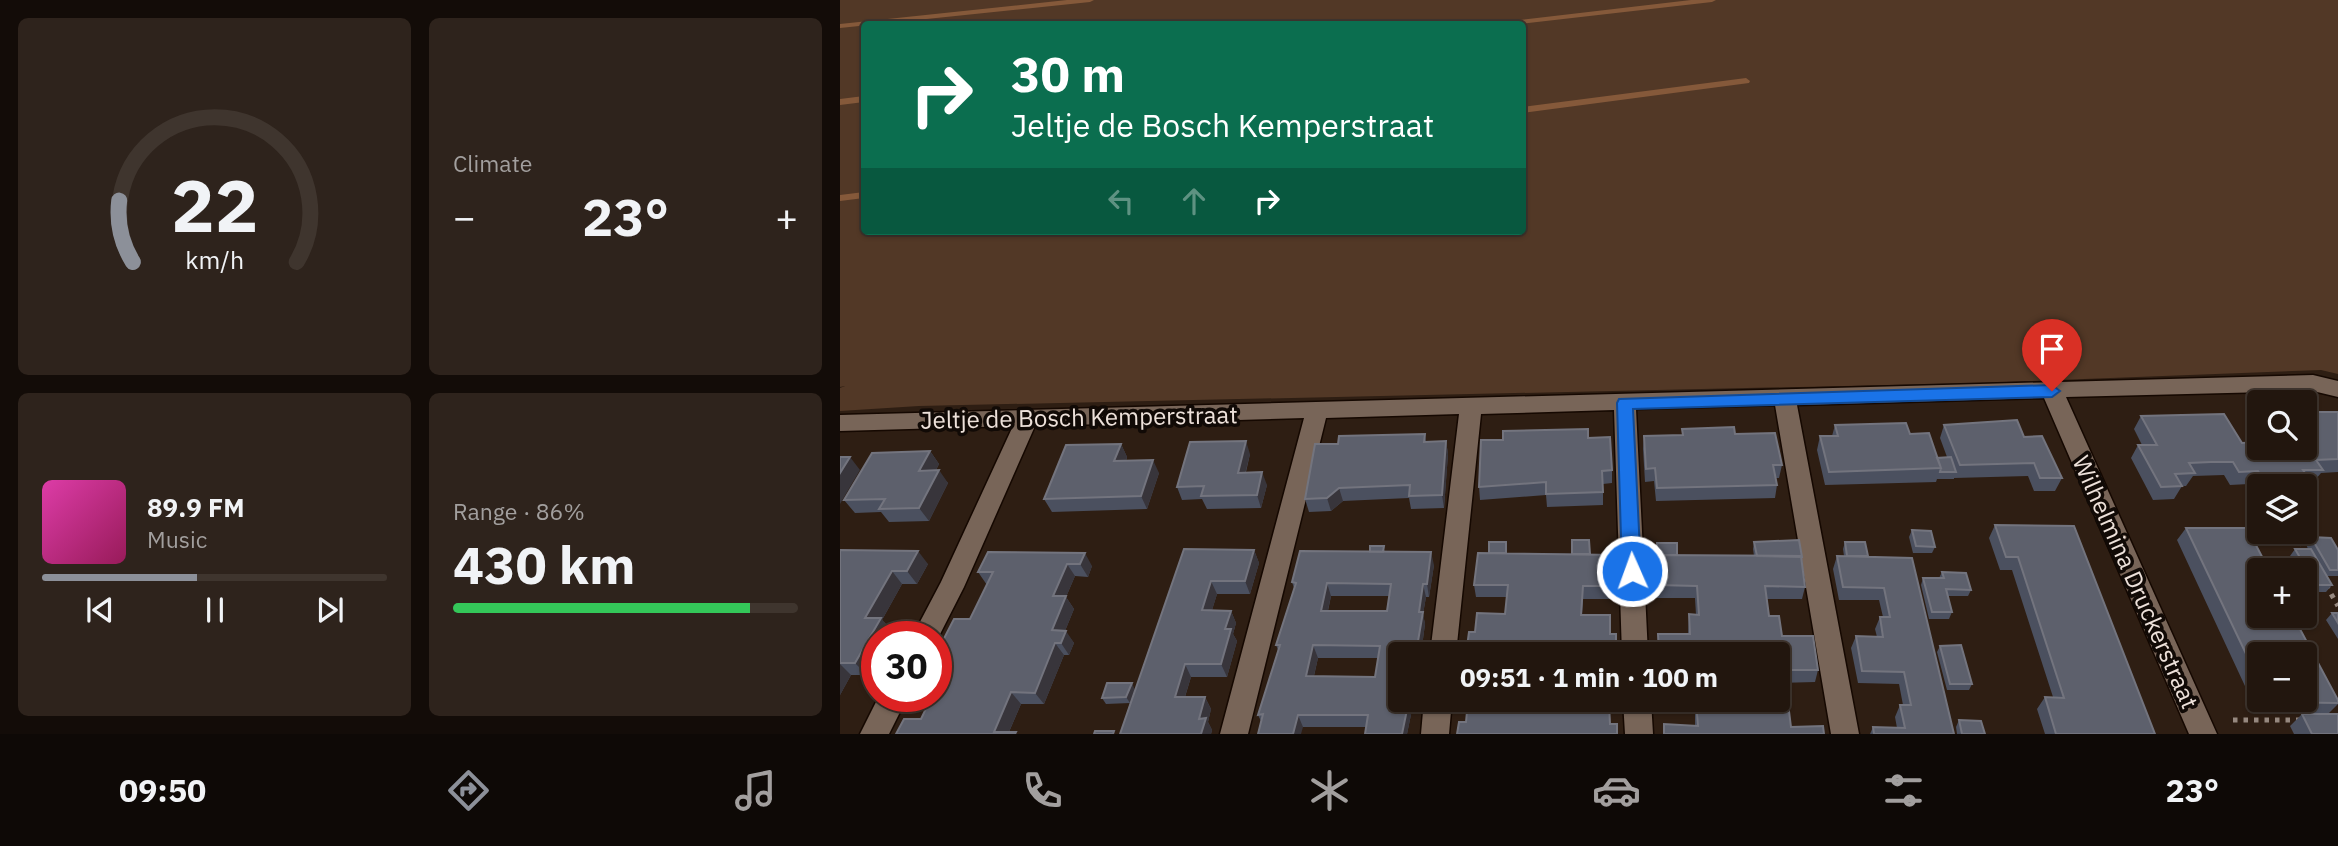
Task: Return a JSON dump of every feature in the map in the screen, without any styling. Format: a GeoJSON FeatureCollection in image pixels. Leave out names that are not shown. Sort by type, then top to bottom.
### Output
{"type":"FeatureCollection","features":[{"type":"Feature","properties":{"kind":"street","name":"Jeltje de Bosch Kemperstraat"},"geometry":{"type":"LineString","coordinates":[[840,423],[2313,383],[2338,389]]}},
{"type":"Feature","properties":{"kind":"street","name":"Wilhelmina Druckerstraat"},"geometry":{"type":"LineString","coordinates":[[2052,391],[2200,727]]}},
{"type":"Feature","properties":{"kind":"street"},"geometry":{"type":"LineString","coordinates":[[1785,398],[1845,734]]}},
{"type":"Feature","properties":{"kind":"street"},"geometry":{"type":"LineString","coordinates":[[1625,403],[1635,642]]}},
{"type":"Feature","properties":{"kind":"street"},"geometry":{"type":"LineString","coordinates":[[1444,642],[1471,407]]}},
{"type":"Feature","properties":{"kind":"street"},"geometry":{"type":"LineString","coordinates":[[1234,734],[1317,411]]}},
{"type":"Feature","properties":{"kind":"street"},"geometry":{"type":"LineString","coordinates":[[933,621],[1028,417]]}},
{"type":"Feature","properties":{"kind":"street"},"geometry":{"type":"LineString","coordinates":[[874,734],[886,712]]}},
{"type":"Feature","properties":{"kind":"street"},"geometry":{"type":"LineString","coordinates":[[1434,734],[1437,712]]}},
{"type":"Feature","properties":{"kind":"street"},"geometry":{"type":"LineString","coordinates":[[1638,712],[1639,734]]}},
{"type":"Feature","properties":{"kind":"path"},"geometry":{"type":"LineString","coordinates":[[2319,574],[2338,606]]}},
{"type":"Feature","properties":{"kind":"path"},"geometry":{"type":"LineString","coordinates":[[2200,727],[2312,720]]}},
{"type":"Feature","properties":{"kind":"shaded area"},"geometry":{"type":"Polygon","coordinates":[[[840,0],[2338,0],[2338,374],[2321,370],[1980,383],[919,406],[840,411],[840,388],[845,386],[840,387],[840,0]]]}},
{"type":"Feature","properties":{"kind":"building"},"geometry":{"type":"Polygon","coordinates":[[[2317,412],[2338,412],[2338,459],[2317,460],[2317,412]]]}},
{"type":"Feature","properties":{"kind":"building"},"geometry":{"type":"Polygon","coordinates":[[[2224,414],[2242,443],[2247,443],[2247,460],[2316,460],[2323,470],[2303,470],[2306,474],[2260,474],[2258,471],[2239,472],[2233,462],[2189,463],[2195,473],[2175,474],[2182,486],[2161,487],[2138,445],[2157,445],[2141,416],[2224,414]]]}},
{"type":"Feature","properties":{"kind":"building"},"geometry":{"type":"Polygon","coordinates":[[[2017,420],[2024,437],[2042,436],[2062,478],[2040,478],[2034,463],[1960,465],[1944,425],[2017,420]]]}},
{"type":"Feature","properties":{"kind":"building"},"geometry":{"type":"Polygon","coordinates":[[[1906,423],[1910,434],[1929,433],[1941,468],[1829,472],[1820,436],[1838,436],[1835,425],[1906,423]]]}},
{"type":"Feature","properties":{"kind":"building"},"geometry":{"type":"Polygon","coordinates":[[[1734,427],[1735,434],[1775,433],[1782,465],[1773,465],[1777,485],[1657,488],[1655,468],[1646,469],[1644,436],[1683,435],[1682,429],[1734,427]]]}},
{"type":"Feature","properties":{"kind":"building"},"geometry":{"type":"Polygon","coordinates":[[[1588,429],[1588,438],[1610,437],[1612,470],[1602,471],[1603,492],[1546,494],[1546,482],[1479,487],[1481,440],[1503,440],[1503,431],[1588,429]]]}},
{"type":"Feature","properties":{"kind":"building"},"geometry":{"type":"Polygon","coordinates":[[[1425,434],[1424,442],[1446,441],[1442,495],[1409,496],[1410,485],[1339,488],[1327,498],[1305,499],[1315,444],[1338,444],[1339,436],[1425,434]]]}},
{"type":"Feature","properties":{"kind":"building"},"geometry":{"type":"Polygon","coordinates":[[[1246,441],[1238,473],[1262,472],[1257,495],[1201,496],[1204,486],[1177,487],[1190,442],[1246,441]]]}},
{"type":"Feature","properties":{"kind":"building"},"geometry":{"type":"Polygon","coordinates":[[[1121,444],[1114,461],[1153,460],[1141,496],[1044,499],[1066,445],[1121,444]]]}},
{"type":"Feature","properties":{"kind":"building"},"geometry":{"type":"Polygon","coordinates":[[[930,451],[919,471],[939,470],[919,508],[879,509],[885,499],[844,500],[872,453],[930,451]]]}},
{"type":"Feature","properties":{"kind":"building"},"geometry":{"type":"Polygon","coordinates":[[[840,457],[850,457],[840,473],[840,457]]]}},
{"type":"Feature","properties":{"kind":"building"},"geometry":{"type":"Polygon","coordinates":[[[1951,457],[1956,472],[1940,472],[1937,458],[1951,457]]]}},
{"type":"Feature","properties":{"kind":"building"},"geometry":{"type":"Polygon","coordinates":[[[1995,525],[2074,526],[2155,734],[2056,734],[2045,697],[2064,698],[2018,557],[2006,557],[1995,525]]]}},
{"type":"Feature","properties":{"kind":"building"},"geometry":{"type":"Polygon","coordinates":[[[2186,528],[2247,528],[2247,544],[2255,544],[2263,558],[2247,558],[2247,628],[2299,628],[2307,642],[2247,642],[2247,656],[2186,528]]]}},
{"type":"Feature","properties":{"kind":"building"},"geometry":{"type":"Polygon","coordinates":[[[1912,530],[1931,531],[1935,547],[1916,546],[1912,530]]]}},
{"type":"Feature","properties":{"kind":"building"},"geometry":{"type":"Polygon","coordinates":[[[2317,537],[2331,538],[2338,550],[2338,570],[2330,570],[2315,544],[2317,537]]]}},
{"type":"Feature","properties":{"kind":"building"},"geometry":{"type":"Polygon","coordinates":[[[1572,540],[1589,540],[1590,554],[1572,554],[1572,540]]]}},
{"type":"Feature","properties":{"kind":"building"},"geometry":{"type":"Polygon","coordinates":[[[1799,540],[1802,557],[1757,556],[1754,542],[1799,540]]]}},
{"type":"Feature","properties":{"kind":"building"},"geometry":{"type":"Polygon","coordinates":[[[1489,542],[1506,542],[1506,553],[1489,553],[1489,542]]]}},
{"type":"Feature","properties":{"kind":"building"},"geometry":{"type":"Polygon","coordinates":[[[1845,542],[1865,542],[1868,556],[1847,556],[1845,542]]]}},
{"type":"Feature","properties":{"kind":"building"},"geometry":{"type":"Polygon","coordinates":[[[1657,543],[1677,543],[1677,555],[1657,555],[1657,543]]]}},
{"type":"Feature","properties":{"kind":"building"},"geometry":{"type":"Polygon","coordinates":[[[1370,546],[1384,546],[1383,552],[1370,552],[1370,546]]]}},
{"type":"Feature","properties":{"kind":"building"},"geometry":{"type":"Polygon","coordinates":[[[1184,549],[1254,550],[1245,581],[1211,581],[1202,610],[1231,611],[1225,629],[1231,629],[1221,664],[1185,664],[1175,697],[1205,697],[1199,719],[1206,718],[1201,734],[1120,734],[1184,549]]]}},
{"type":"Feature","properties":{"kind":"building"},"geometry":{"type":"Polygon","coordinates":[[[2295,549],[2311,549],[2316,558],[2300,558],[2295,549]]]}},
{"type":"Feature","properties":{"kind":"building"},"geometry":{"type":"Polygon","coordinates":[[[840,550],[918,551],[907,571],[892,571],[865,618],[881,618],[879,621],[861,621],[861,653],[855,663],[840,663],[840,550]]]}},
{"type":"Feature","properties":{"kind":"building"},"geometry":{"type":"Polygon","coordinates":[[[1300,551],[1431,552],[1427,584],[1423,584],[1419,612],[1423,612],[1418,642],[1388,642],[1388,712],[1407,712],[1402,734],[1365,734],[1368,715],[1298,715],[1293,734],[1258,734],[1263,714],[1258,715],[1296,583],[1292,582],[1300,551]],[[1327,583],[1321,611],[1387,611],[1391,584],[1327,583]],[[1313,645],[1306,676],[1375,677],[1380,646],[1313,645]]]}},
{"type":"Feature","properties":{"kind":"building"},"geometry":{"type":"Polygon","coordinates":[[[988,552],[1085,553],[1080,564],[1067,564],[1053,596],[1066,596],[1052,630],[1066,631],[1061,643],[1055,643],[1035,693],[1011,692],[994,732],[1016,732],[1015,734],[896,734],[904,719],[921,719],[924,712],[952,712],[952,623],[954,619],[970,619],[993,572],[978,572],[988,552]]]}},
{"type":"Feature","properties":{"kind":"building"},"geometry":{"type":"Polygon","coordinates":[[[1478,553],[1616,555],[1616,586],[1583,586],[1581,615],[1610,615],[1610,634],[1616,634],[1616,642],[1468,642],[1469,632],[1475,632],[1477,613],[1505,614],[1508,585],[1474,585],[1478,553]]]}},
{"type":"Feature","properties":{"kind":"building"},"geometry":{"type":"Polygon","coordinates":[[[1655,555],[1801,556],[1805,587],[1765,586],[1769,616],[1779,616],[1782,636],[1813,636],[1818,670],[1790,670],[1790,642],[1658,642],[1658,634],[1690,634],[1689,614],[1699,615],[1697,586],[1657,585],[1655,555]]]}},
{"type":"Feature","properties":{"kind":"building"},"geometry":{"type":"Polygon","coordinates":[[[1837,556],[1912,558],[1954,734],[1874,734],[1873,727],[1905,728],[1900,705],[1911,705],[1904,672],[1862,671],[1856,636],[1883,637],[1880,617],[1890,617],[1884,588],[1843,587],[1837,556]]]}},
{"type":"Feature","properties":{"kind":"building"},"geometry":{"type":"Polygon","coordinates":[[[2317,559],[2332,585],[2317,585],[2317,559]]]}},
{"type":"Feature","properties":{"kind":"building"},"geometry":{"type":"Polygon","coordinates":[[[1942,572],[1966,573],[1971,590],[1946,589],[1952,612],[1932,612],[1923,578],[1944,578],[1942,572]]]}},
{"type":"Feature","properties":{"kind":"building"},"geometry":{"type":"Polygon","coordinates":[[[1961,645],[1972,684],[1950,684],[1940,646],[1961,645]]]}},
{"type":"Feature","properties":{"kind":"building"},"geometry":{"type":"Polygon","coordinates":[[[2317,661],[2338,700],[2338,703],[2317,703],[2317,661]]]}},
{"type":"Feature","properties":{"kind":"building"},"geometry":{"type":"Polygon","coordinates":[[[1107,683],[1132,683],[1126,697],[1102,698],[1107,683]]]}},
{"type":"Feature","properties":{"kind":"building"},"geometry":{"type":"Polygon","coordinates":[[[1467,712],[1609,712],[1610,724],[1617,724],[1617,734],[1457,734],[1459,722],[1466,722],[1467,712]]]}},
{"type":"Feature","properties":{"kind":"building"},"geometry":{"type":"Polygon","coordinates":[[[1697,712],[1789,712],[1791,727],[1823,726],[1824,734],[1664,734],[1664,724],[1698,726],[1697,712]]]}},
{"type":"Feature","properties":{"kind":"building"},"geometry":{"type":"Polygon","coordinates":[[[2302,714],[2338,714],[2338,734],[2312,734],[2302,714]]]}},
{"type":"Feature","properties":{"kind":"building"},"geometry":{"type":"Polygon","coordinates":[[[1959,720],[1981,721],[1985,734],[1962,734],[1959,720]]]}},
{"type":"Feature","properties":{"kind":"building"},"geometry":{"type":"Polygon","coordinates":[[[1095,731],[1114,731],[1113,734],[1094,734],[1095,731]]]}},
{"type":"Feature","properties":{"kind":"waterway"},"geometry":{"type":"LineString","coordinates":[[888,21],[1090,0]]}},
{"type":"Feature","properties":{"kind":"waterway"},"geometry":{"type":"LineString","coordinates":[[1526,21],[1712,0]]}},
{"type":"Feature","properties":{"kind":"waterway"},"geometry":{"type":"LineString","coordinates":[[840,26],[861,24]]}},
{"type":"Feature","properties":{"kind":"waterway"},"geometry":{"type":"LineString","coordinates":[[1526,109],[1746,81]]}},
{"type":"Feature","properties":{"kind":"waterway"},"geometry":{"type":"LineString","coordinates":[[840,102],[861,99]]}},
{"type":"Feature","properties":{"kind":"waterway"},"geometry":{"type":"LineString","coordinates":[[840,198],[861,195]]}},
{"type":"Feature","properties":{"kind":"route"},"geometry":{"type":"LineString","coordinates":[[1632,571],[1625,403],[2052,391]]}}]}
